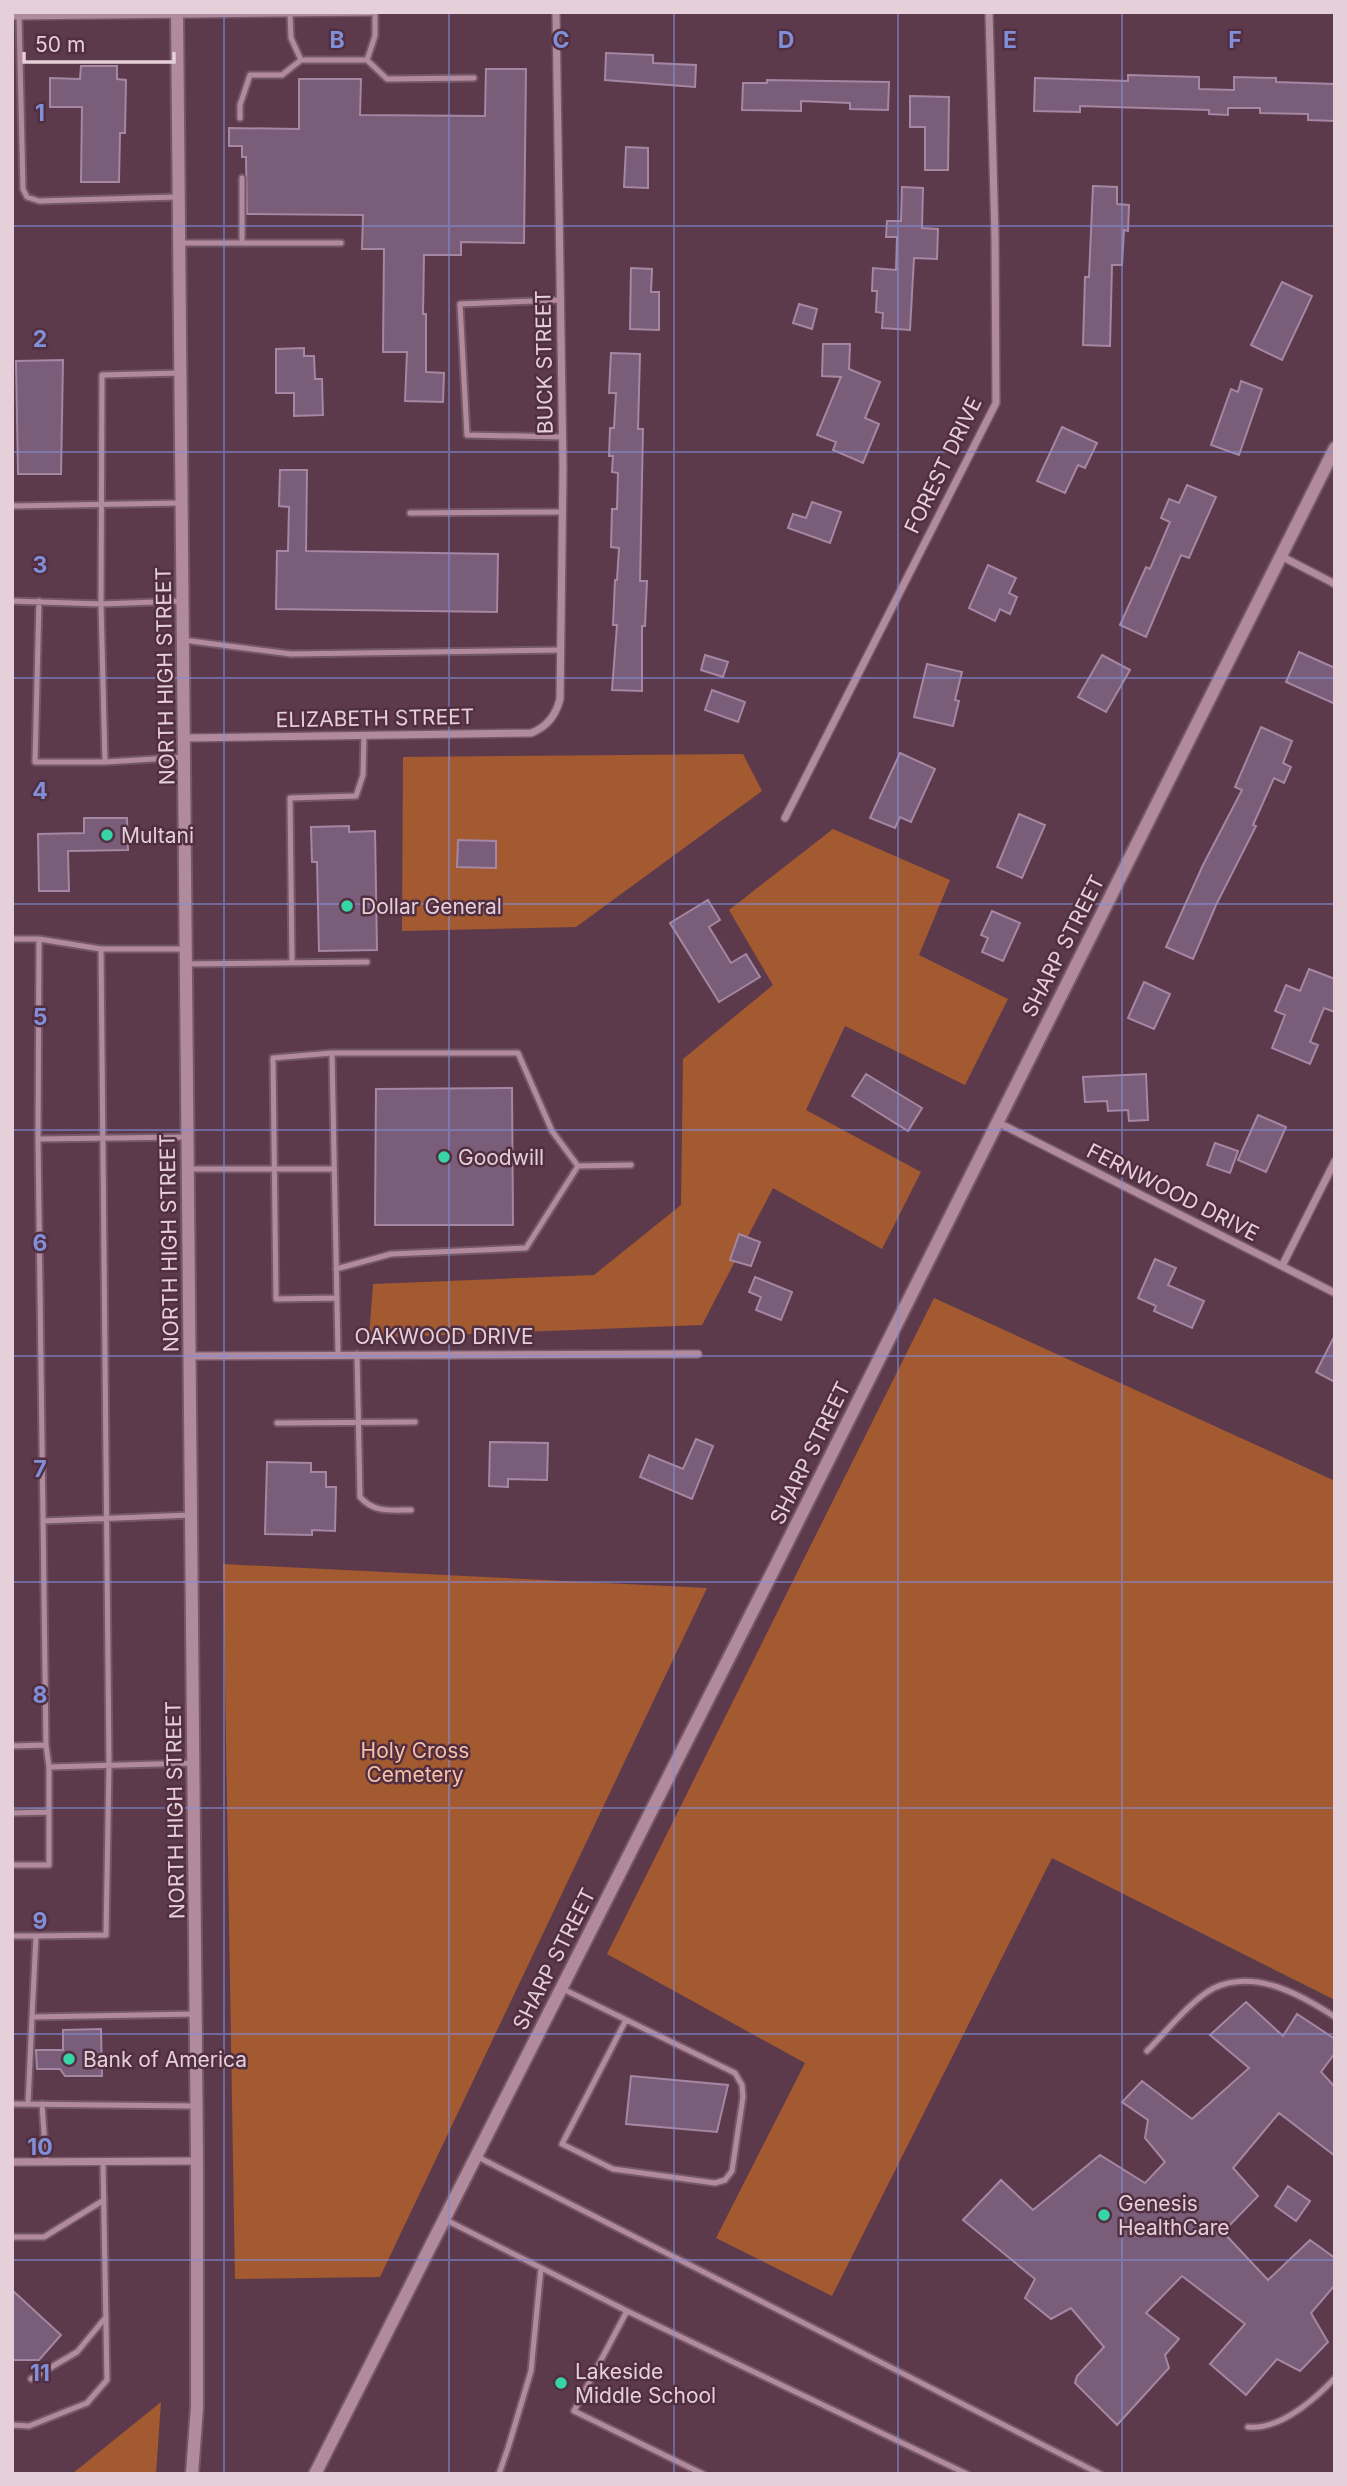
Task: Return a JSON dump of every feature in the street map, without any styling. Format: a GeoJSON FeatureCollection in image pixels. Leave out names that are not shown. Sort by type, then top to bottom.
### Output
{"type":"FeatureCollection","features":[{"type":"Feature","properties":{"kind":"street"},"geometry":{"type":"LineString","coordinates":[[15,16],[373,12]]}},
{"type":"Feature","properties":{"kind":"street","name":"BUCK STREET"},"geometry":{"type":"LineString","coordinates":[[556,12],[562,437],[561,650],[560,699],[557,711]]}},
{"type":"Feature","properties":{"kind":"street","name":"FOREST DRIVE"},"geometry":{"type":"LineString","coordinates":[[785,818],[996,403],[996,264],[989,12]]}},
{"type":"Feature","properties":{"kind":"street","name":"NORTH HIGH STREET"},"geometry":{"type":"LineString","coordinates":[[177,14],[197,2106],[197,2407],[192,2474]]}},
{"type":"Feature","properties":{"kind":"street","name":"SHARP STREET"},"geometry":{"type":"LineString","coordinates":[[315,2474],[772,1573],[1335,448]]}},
{"type":"Feature","properties":{"kind":"street"},"geometry":{"type":"LineString","coordinates":[[1281,556],[1335,584]]}},
{"type":"Feature","properties":{"kind":"street","name":"ELIZABETH STREET"},"geometry":{"type":"LineString","coordinates":[[185,738],[531,733],[547,724],[557,711]]}},
{"type":"Feature","properties":{"kind":"street","name":"FERNWOOD DRIVE"},"geometry":{"type":"LineString","coordinates":[[996,1122],[1335,1293]]}},
{"type":"Feature","properties":{"kind":"street"},"geometry":{"type":"LineString","coordinates":[[1282,1266],[1335,1161]]}},
{"type":"Feature","properties":{"kind":"street","name":"OAKWOOD DRIVE"},"geometry":{"type":"LineString","coordinates":[[190,1356],[698,1354]]}},
{"type":"Feature","properties":{"kind":"street"},"geometry":{"type":"LineString","coordinates":[[12,2162],[197,2161]]}},
{"type":"Feature","properties":{"kind":"lane"},"geometry":{"type":"LineString","coordinates":[[367,60],[375,36],[373,12]]}},
{"type":"Feature","properties":{"kind":"lane"},"geometry":{"type":"LineString","coordinates":[[290,14],[291,38],[301,60]]}},
{"type":"Feature","properties":{"kind":"lane"},"geometry":{"type":"LineString","coordinates":[[15,16],[23,189],[27,197],[39,201],[179,197]]}},
{"type":"Feature","properties":{"kind":"lane"},"geometry":{"type":"LineString","coordinates":[[240,118],[240,105],[250,75],[282,75],[301,60],[367,60],[387,79],[474,78]]}},
{"type":"Feature","properties":{"kind":"lane"},"geometry":{"type":"LineString","coordinates":[[242,178],[242,243]]}},
{"type":"Feature","properties":{"kind":"lane"},"geometry":{"type":"LineString","coordinates":[[179,243],[341,243]]}},
{"type":"Feature","properties":{"kind":"lane"},"geometry":{"type":"LineString","coordinates":[[560,300],[460,304],[467,435],[562,437]]}},
{"type":"Feature","properties":{"kind":"lane"},"geometry":{"type":"LineString","coordinates":[[106,762],[101,604],[102,374],[181,373]]}},
{"type":"Feature","properties":{"kind":"lane"},"geometry":{"type":"LineString","coordinates":[[12,506],[182,503]]}},
{"type":"Feature","properties":{"kind":"lane"},"geometry":{"type":"LineString","coordinates":[[410,513],[562,512]]}},
{"type":"Feature","properties":{"kind":"lane"},"geometry":{"type":"LineString","coordinates":[[12,601],[101,604],[183,601]]}},
{"type":"Feature","properties":{"kind":"lane"},"geometry":{"type":"LineString","coordinates":[[39,601],[36,762],[106,762],[185,757]]}},
{"type":"Feature","properties":{"kind":"lane"},"geometry":{"type":"LineString","coordinates":[[183,640],[292,654],[561,650]]}},
{"type":"Feature","properties":{"kind":"lane"},"geometry":{"type":"LineString","coordinates":[[292,963],[290,798],[356,796],[363,775],[364,735]]}},
{"type":"Feature","properties":{"kind":"lane"},"geometry":{"type":"LineString","coordinates":[[12,939],[38,939],[101,948],[186,949]]}},
{"type":"Feature","properties":{"kind":"lane"},"geometry":{"type":"LineString","coordinates":[[12,1866],[48,1865],[49,1767],[46,1745],[38,1139],[38,939]]}},
{"type":"Feature","properties":{"kind":"lane"},"geometry":{"type":"LineString","coordinates":[[12,1936],[106,1935],[109,1765],[101,948]]}},
{"type":"Feature","properties":{"kind":"lane"},"geometry":{"type":"LineString","coordinates":[[186,964],[367,962]]}},
{"type":"Feature","properties":{"kind":"lane"},"geometry":{"type":"LineString","coordinates":[[332,1053],[338,1354]]}},
{"type":"Feature","properties":{"kind":"lane"},"geometry":{"type":"LineString","coordinates":[[337,1298],[276,1299],[273,1058],[332,1053],[518,1053],[552,1131],[578,1166]]}},
{"type":"Feature","properties":{"kind":"lane"},"geometry":{"type":"LineString","coordinates":[[38,1139],[187,1136]]}},
{"type":"Feature","properties":{"kind":"lane"},"geometry":{"type":"LineString","coordinates":[[578,1166],[631,1165]]}},
{"type":"Feature","properties":{"kind":"lane"},"geometry":{"type":"LineString","coordinates":[[336,1269],[391,1254],[526,1248],[578,1166]]}},
{"type":"Feature","properties":{"kind":"lane"},"geometry":{"type":"LineString","coordinates":[[187,1169],[334,1169]]}},
{"type":"Feature","properties":{"kind":"lane"},"geometry":{"type":"LineString","coordinates":[[357,1354],[360,1497],[366,1505],[379,1510],[411,1510]]}},
{"type":"Feature","properties":{"kind":"lane"},"geometry":{"type":"LineString","coordinates":[[277,1423],[415,1422]]}},
{"type":"Feature","properties":{"kind":"lane"},"geometry":{"type":"LineString","coordinates":[[43,1521],[191,1515]]}},
{"type":"Feature","properties":{"kind":"lane"},"geometry":{"type":"LineString","coordinates":[[13,1746],[46,1745]]}},
{"type":"Feature","properties":{"kind":"lane"},"geometry":{"type":"LineString","coordinates":[[49,1767],[194,1763]]}},
{"type":"Feature","properties":{"kind":"lane"},"geometry":{"type":"LineString","coordinates":[[12,1813],[49,1812]]}},
{"type":"Feature","properties":{"kind":"lane"},"geometry":{"type":"LineString","coordinates":[[28,2104],[36,1936]]}},
{"type":"Feature","properties":{"kind":"lane"},"geometry":{"type":"LineString","coordinates":[[1147,2051],[1191,2006],[1213,1989],[1237,1981],[1266,1983],[1304,1997],[1335,2017]]}},
{"type":"Feature","properties":{"kind":"lane"},"geometry":{"type":"LineString","coordinates":[[561,1988],[734,2073],[742,2085],[743,2097],[732,2171],[725,2180],[715,2183],[613,2169],[562,2144],[626,2020]]}},
{"type":"Feature","properties":{"kind":"lane"},"geometry":{"type":"LineString","coordinates":[[32,2017],[196,2014]]}},
{"type":"Feature","properties":{"kind":"lane"},"geometry":{"type":"LineString","coordinates":[[12,2104],[197,2106]]}},
{"type":"Feature","properties":{"kind":"lane"},"geometry":{"type":"LineString","coordinates":[[42,2104],[46,2162]]}},
{"type":"Feature","properties":{"kind":"lane"},"geometry":{"type":"LineString","coordinates":[[475,2155],[1100,2474]]}},
{"type":"Feature","properties":{"kind":"lane"},"geometry":{"type":"LineString","coordinates":[[12,2425],[29,2426],[88,2403],[107,2380],[103,2162]]}},
{"type":"Feature","properties":{"kind":"lane"},"geometry":{"type":"LineString","coordinates":[[12,2237],[44,2237],[103,2200]]}},
{"type":"Feature","properties":{"kind":"lane"},"geometry":{"type":"LineString","coordinates":[[444,2219],[627,2311],[967,2474]]}},
{"type":"Feature","properties":{"kind":"lane"},"geometry":{"type":"LineString","coordinates":[[499,2474],[531,2371],[541,2268]]}},
{"type":"Feature","properties":{"kind":"lane"},"geometry":{"type":"LineString","coordinates":[[627,2311],[574,2412],[703,2474]]}},
{"type":"Feature","properties":{"kind":"lane"},"geometry":{"type":"LineString","coordinates":[[32,2379],[77,2352],[106,2317]]}},
{"type":"Feature","properties":{"kind":"lane"},"geometry":{"type":"LineString","coordinates":[[1248,2427],[1260,2428],[1281,2420],[1317,2397],[1335,2378]]}},
{"type":"Feature","properties":{"kind":"green space"},"geometry":{"type":"Polygon","coordinates":[[[743,754],[762,791],[576,927],[402,931],[403,757],[743,754]]]}},
{"type":"Feature","properties":{"kind":"green space"},"geometry":{"type":"Polygon","coordinates":[[[833,829],[950,880],[919,955],[1008,999],[965,1085],[845,1026],[806,1110],[921,1172],[882,1249],[773,1188],[702,1325],[369,1338],[373,1284],[594,1275],[681,1205],[683,1059],[773,985],[729,910],[833,829]]]}},
{"type":"Feature","properties":{"kind":"green space"},"geometry":{"type":"Polygon","coordinates":[[[934,1298],[1335,1481],[1335,2000],[1052,1858],[832,2296],[716,2238],[805,2063],[607,1954],[934,1298]]]}},
{"type":"Feature","properties":{"kind":"green space","name":"Holy Cross Cemetery"},"geometry":{"type":"Polygon","coordinates":[[[223,1564],[707,1588],[380,2277],[235,2279],[223,1564]]]}},
{"type":"Feature","properties":{"kind":"green space"},"geometry":{"type":"Polygon","coordinates":[[[161,2402],[156,2474],[72,2474],[161,2402]]]}},
{"type":"Feature","properties":{"kind":"building"},"geometry":{"type":"Polygon","coordinates":[[[606,53],[653,55],[653,63],[696,65],[695,87],[605,80],[606,53]]]}},
{"type":"Feature","properties":{"kind":"building"},"geometry":{"type":"Polygon","coordinates":[[[81,66],[117,66],[117,79],[126,80],[125,133],[120,133],[119,182],[81,182],[82,107],[50,107],[50,78],[80,79],[81,66]]]}},
{"type":"Feature","properties":{"kind":"building"},"geometry":{"type":"Polygon","coordinates":[[[486,69],[526,69],[524,243],[461,242],[461,255],[424,255],[426,372],[444,373],[443,402],[405,401],[407,352],[383,352],[384,249],[362,249],[363,215],[247,214],[246,157],[242,157],[242,146],[229,146],[229,128],[299,129],[299,79],[361,79],[360,115],[485,116],[486,69]]]}},
{"type":"Feature","properties":{"kind":"building"},"geometry":{"type":"Polygon","coordinates":[[[1128,75],[1199,77],[1199,89],[1234,90],[1234,77],[1335,84],[1335,121],[1308,120],[1308,114],[1260,113],[1260,108],[1228,108],[1228,115],[1209,114],[1209,110],[1080,106],[1080,112],[1034,111],[1035,78],[1128,81],[1128,75]]]}},
{"type":"Feature","properties":{"kind":"building"},"geometry":{"type":"Polygon","coordinates":[[[767,80],[889,82],[888,110],[850,109],[850,103],[801,101],[801,111],[742,110],[743,83],[767,83],[767,80]]]}},
{"type":"Feature","properties":{"kind":"building"},"geometry":{"type":"Polygon","coordinates":[[[910,96],[949,97],[948,170],[925,170],[925,127],[910,127],[910,96]]]}},
{"type":"Feature","properties":{"kind":"building"},"geometry":{"type":"Polygon","coordinates":[[[626,147],[648,148],[648,188],[624,187],[626,147]]]}},
{"type":"Feature","properties":{"kind":"building"},"geometry":{"type":"Polygon","coordinates":[[[1093,186],[1117,187],[1117,204],[1129,205],[1122,265],[1112,265],[1110,346],[1083,345],[1085,277],[1089,277],[1093,186]]]}},
{"type":"Feature","properties":{"kind":"building"},"geometry":{"type":"Polygon","coordinates":[[[902,187],[923,188],[922,228],[938,229],[937,259],[914,258],[910,330],[882,328],[883,313],[876,312],[877,291],[872,291],[873,268],[896,270],[897,237],[886,237],[887,221],[901,221],[902,187]]]}},
{"type":"Feature","properties":{"kind":"building"},"geometry":{"type":"Polygon","coordinates":[[[631,268],[652,269],[651,292],[659,292],[659,330],[630,329],[631,268]]]}},
{"type":"Feature","properties":{"kind":"building"},"geometry":{"type":"Polygon","coordinates":[[[1282,282],[1312,296],[1282,360],[1251,345],[1282,282]]]}},
{"type":"Feature","properties":{"kind":"building"},"geometry":{"type":"Polygon","coordinates":[[[799,304],[817,309],[812,329],[793,323],[799,304]]]}},
{"type":"Feature","properties":{"kind":"building"},"geometry":{"type":"Polygon","coordinates":[[[823,344],[850,344],[849,369],[880,382],[865,418],[879,424],[863,463],[833,450],[836,442],[817,435],[841,377],[822,376],[823,344]]]}},
{"type":"Feature","properties":{"kind":"building"},"geometry":{"type":"Polygon","coordinates":[[[304,348],[304,356],[314,356],[315,379],[322,379],[323,415],[294,416],[294,393],[276,393],[276,349],[304,348]]]}},
{"type":"Feature","properties":{"kind":"building"},"geometry":{"type":"Polygon","coordinates":[[[611,353],[640,354],[638,429],[643,429],[640,581],[647,581],[645,626],[642,626],[642,691],[612,690],[617,625],[613,625],[615,580],[619,548],[611,547],[612,509],[617,509],[618,473],[612,472],[613,456],[609,456],[616,393],[609,393],[611,353]]]}},
{"type":"Feature","properties":{"kind":"building"},"geometry":{"type":"Polygon","coordinates":[[[63,360],[61,474],[18,474],[16,361],[63,360]]]}},
{"type":"Feature","properties":{"kind":"building"},"geometry":{"type":"Polygon","coordinates":[[[1241,381],[1262,389],[1239,455],[1211,445],[1231,389],[1238,392],[1241,381]]]}},
{"type":"Feature","properties":{"kind":"building"},"geometry":{"type":"Polygon","coordinates":[[[1062,427],[1097,443],[1085,468],[1078,465],[1065,493],[1037,481],[1062,427]]]}},
{"type":"Feature","properties":{"kind":"building"},"geometry":{"type":"Polygon","coordinates":[[[280,470],[307,470],[306,551],[498,554],[497,612],[276,609],[277,551],[288,551],[289,507],[279,506],[280,470]]]}},
{"type":"Feature","properties":{"kind":"building"},"geometry":{"type":"Polygon","coordinates":[[[1187,485],[1216,497],[1189,558],[1181,555],[1146,637],[1120,625],[1146,567],[1150,569],[1170,522],[1161,518],[1169,499],[1179,503],[1187,485]]]}},
{"type":"Feature","properties":{"kind":"building"},"geometry":{"type":"Polygon","coordinates":[[[812,502],[841,512],[830,543],[788,528],[793,514],[806,518],[812,502]]]}},
{"type":"Feature","properties":{"kind":"building"},"geometry":{"type":"Polygon","coordinates":[[[988,565],[1016,578],[1009,593],[1017,597],[1010,614],[1000,609],[995,621],[969,608],[988,565]]]}},
{"type":"Feature","properties":{"kind":"building"},"geometry":{"type":"Polygon","coordinates":[[[1299,652],[1335,668],[1335,704],[1286,682],[1299,652]]]}},
{"type":"Feature","properties":{"kind":"building"},"geometry":{"type":"Polygon","coordinates":[[[705,655],[728,662],[723,677],[701,670],[705,655]]]}},
{"type":"Feature","properties":{"kind":"building"},"geometry":{"type":"Polygon","coordinates":[[[1102,655],[1130,670],[1106,712],[1078,697],[1102,655]]]}},
{"type":"Feature","properties":{"kind":"building"},"geometry":{"type":"Polygon","coordinates":[[[927,664],[962,672],[955,700],[959,701],[953,726],[914,717],[927,664]]]}},
{"type":"Feature","properties":{"kind":"building"},"geometry":{"type":"Polygon","coordinates":[[[712,690],[745,702],[738,722],[705,710],[712,690]]]}},
{"type":"Feature","properties":{"kind":"building"},"geometry":{"type":"Polygon","coordinates":[[[1261,727],[1292,741],[1283,763],[1291,767],[1284,783],[1274,778],[1253,825],[1256,826],[1216,905],[1193,959],[1166,947],[1203,865],[1242,790],[1235,787],[1261,727]]]}},
{"type":"Feature","properties":{"kind":"building"},"geometry":{"type":"Polygon","coordinates":[[[900,753],[935,769],[911,822],[900,817],[895,828],[870,818],[900,753]]]}},
{"type":"Feature","properties":{"kind":"building"},"geometry":{"type":"Polygon","coordinates":[[[1019,814],[1045,825],[1022,878],[997,867],[1019,814]]]}},
{"type":"Feature","properties":{"kind":"building"},"geometry":{"type":"Polygon","coordinates":[[[84,818],[127,818],[128,850],[68,851],[69,891],[39,891],[38,834],[84,833],[84,818]]]}},
{"type":"Feature","properties":{"kind":"building","name":"Dollar General"},"geometry":{"type":"Polygon","coordinates":[[[349,826],[349,832],[375,831],[377,950],[319,951],[317,862],[312,862],[311,827],[349,826]]]}},
{"type":"Feature","properties":{"kind":"building"},"geometry":{"type":"Polygon","coordinates":[[[458,840],[496,841],[496,868],[457,867],[458,840]]]}},
{"type":"Feature","properties":{"kind":"building"},"geometry":{"type":"Polygon","coordinates":[[[708,900],[720,920],[709,927],[731,963],[746,954],[760,977],[719,1002],[670,923],[708,900]]]}},
{"type":"Feature","properties":{"kind":"building"},"geometry":{"type":"Polygon","coordinates":[[[992,911],[1020,923],[1003,961],[982,952],[988,938],[981,935],[992,911]]]}},
{"type":"Feature","properties":{"kind":"building"},"geometry":{"type":"Polygon","coordinates":[[[1309,969],[1335,979],[1335,1012],[1324,1008],[1310,1042],[1318,1045],[1310,1064],[1272,1048],[1285,1015],[1275,1011],[1286,985],[1300,991],[1309,969]]]}},
{"type":"Feature","properties":{"kind":"building"},"geometry":{"type":"Polygon","coordinates":[[[1144,982],[1170,994],[1154,1029],[1128,1018],[1144,982]]]}},
{"type":"Feature","properties":{"kind":"building"},"geometry":{"type":"Polygon","coordinates":[[[866,1074],[922,1108],[908,1131],[852,1096],[866,1074]]]}},
{"type":"Feature","properties":{"kind":"building"},"geometry":{"type":"Polygon","coordinates":[[[1146,1074],[1148,1120],[1129,1121],[1128,1110],[1108,1111],[1107,1101],[1085,1102],[1083,1077],[1146,1074]]]}},
{"type":"Feature","properties":{"kind":"building","name":"Goodwill"},"geometry":{"type":"Polygon","coordinates":[[[512,1088],[513,1225],[375,1225],[376,1089],[512,1088]]]}},
{"type":"Feature","properties":{"kind":"building"},"geometry":{"type":"Polygon","coordinates":[[[1258,1115],[1286,1127],[1266,1172],[1238,1160],[1258,1115]]]}},
{"type":"Feature","properties":{"kind":"building"},"geometry":{"type":"Polygon","coordinates":[[[1215,1143],[1238,1151],[1230,1173],[1207,1165],[1215,1143]]]}},
{"type":"Feature","properties":{"kind":"building"},"geometry":{"type":"Polygon","coordinates":[[[739,1234],[760,1242],[751,1266],[730,1260],[739,1234]]]}},
{"type":"Feature","properties":{"kind":"building"},"geometry":{"type":"Polygon","coordinates":[[[1155,1259],[1176,1268],[1168,1285],[1204,1301],[1192,1328],[1154,1311],[1156,1306],[1138,1298],[1155,1259]]]}},
{"type":"Feature","properties":{"kind":"building"},"geometry":{"type":"Polygon","coordinates":[[[755,1277],[792,1292],[781,1320],[756,1310],[761,1297],[749,1292],[755,1277]]]}},
{"type":"Feature","properties":{"kind":"building"},"geometry":{"type":"Polygon","coordinates":[[[1335,1335],[1335,1382],[1316,1372],[1335,1335]]]}},
{"type":"Feature","properties":{"kind":"building"},"geometry":{"type":"Polygon","coordinates":[[[696,1439],[713,1446],[692,1499],[640,1477],[649,1455],[683,1469],[696,1439]]]}},
{"type":"Feature","properties":{"kind":"building"},"geometry":{"type":"Polygon","coordinates":[[[490,1442],[548,1443],[547,1480],[508,1479],[508,1487],[489,1486],[490,1442]]]}},
{"type":"Feature","properties":{"kind":"building"},"geometry":{"type":"Polygon","coordinates":[[[267,1462],[311,1463],[311,1472],[326,1472],[326,1487],[336,1487],[335,1531],[312,1530],[312,1535],[265,1534],[267,1462]]]}},
{"type":"Feature","properties":{"kind":"building","name":"Genesis HealthCare"},"geometry":{"type":"Polygon","coordinates":[[[1246,2002],[1283,2036],[1297,2014],[1335,2039],[1335,2053],[1321,2072],[1335,2087],[1335,2156],[1279,2113],[1233,2168],[1258,2196],[1223,2232],[1268,2280],[1310,2240],[1335,2258],[1335,2285],[1311,2313],[1328,2342],[1300,2371],[1277,2359],[1246,2395],[1210,2364],[1245,2324],[1182,2276],[1146,2313],[1179,2339],[1165,2355],[1169,2368],[1117,2425],[1075,2383],[1077,2376],[1104,2347],[1071,2308],[1051,2319],[1025,2298],[1035,2279],[963,2220],[1001,2180],[1033,2210],[1100,2155],[1145,2183],[1165,2162],[1145,2138],[1148,2120],[1122,2102],[1142,2081],[1192,2119],[1249,2068],[1210,2035],[1246,2002]]]}},
{"type":"Feature","properties":{"kind":"building","name":"Bank of America"},"geometry":{"type":"Polygon","coordinates":[[[101,2029],[102,2076],[65,2076],[60,2069],[37,2069],[36,2050],[63,2050],[63,2030],[101,2029]]]}},
{"type":"Feature","properties":{"kind":"building"},"geometry":{"type":"Polygon","coordinates":[[[631,2076],[728,2085],[717,2132],[626,2124],[631,2076]]]}},
{"type":"Feature","properties":{"kind":"building"},"geometry":{"type":"Polygon","coordinates":[[[1288,2186],[1310,2201],[1296,2221],[1275,2206],[1288,2186]]]}},
{"type":"Feature","properties":{"kind":"building"},"geometry":{"type":"Polygon","coordinates":[[[12,2290],[61,2335],[39,2360],[12,2360],[12,2290]]]}},
{"type":"Feature","properties":{"kind":"place","name":"Multani"},"geometry":{"type":"Point","coordinates":[107,835]}},
{"type":"Feature","properties":{"kind":"place","name":"Dollar General"},"geometry":{"type":"Point","coordinates":[347,906]}},
{"type":"Feature","properties":{"kind":"place","name":"Goodwill"},"geometry":{"type":"Point","coordinates":[444,1157]}},
{"type":"Feature","properties":{"kind":"place","name":"Bank of America"},"geometry":{"type":"Point","coordinates":[69,2059]}},
{"type":"Feature","properties":{"kind":"place","name":"Genesis HealthCare"},"geometry":{"type":"Point","coordinates":[1104,2215]}},
{"type":"Feature","properties":{"kind":"place","name":"Lakeside Middle School"},"geometry":{"type":"Point","coordinates":[561,2383]}}]}
